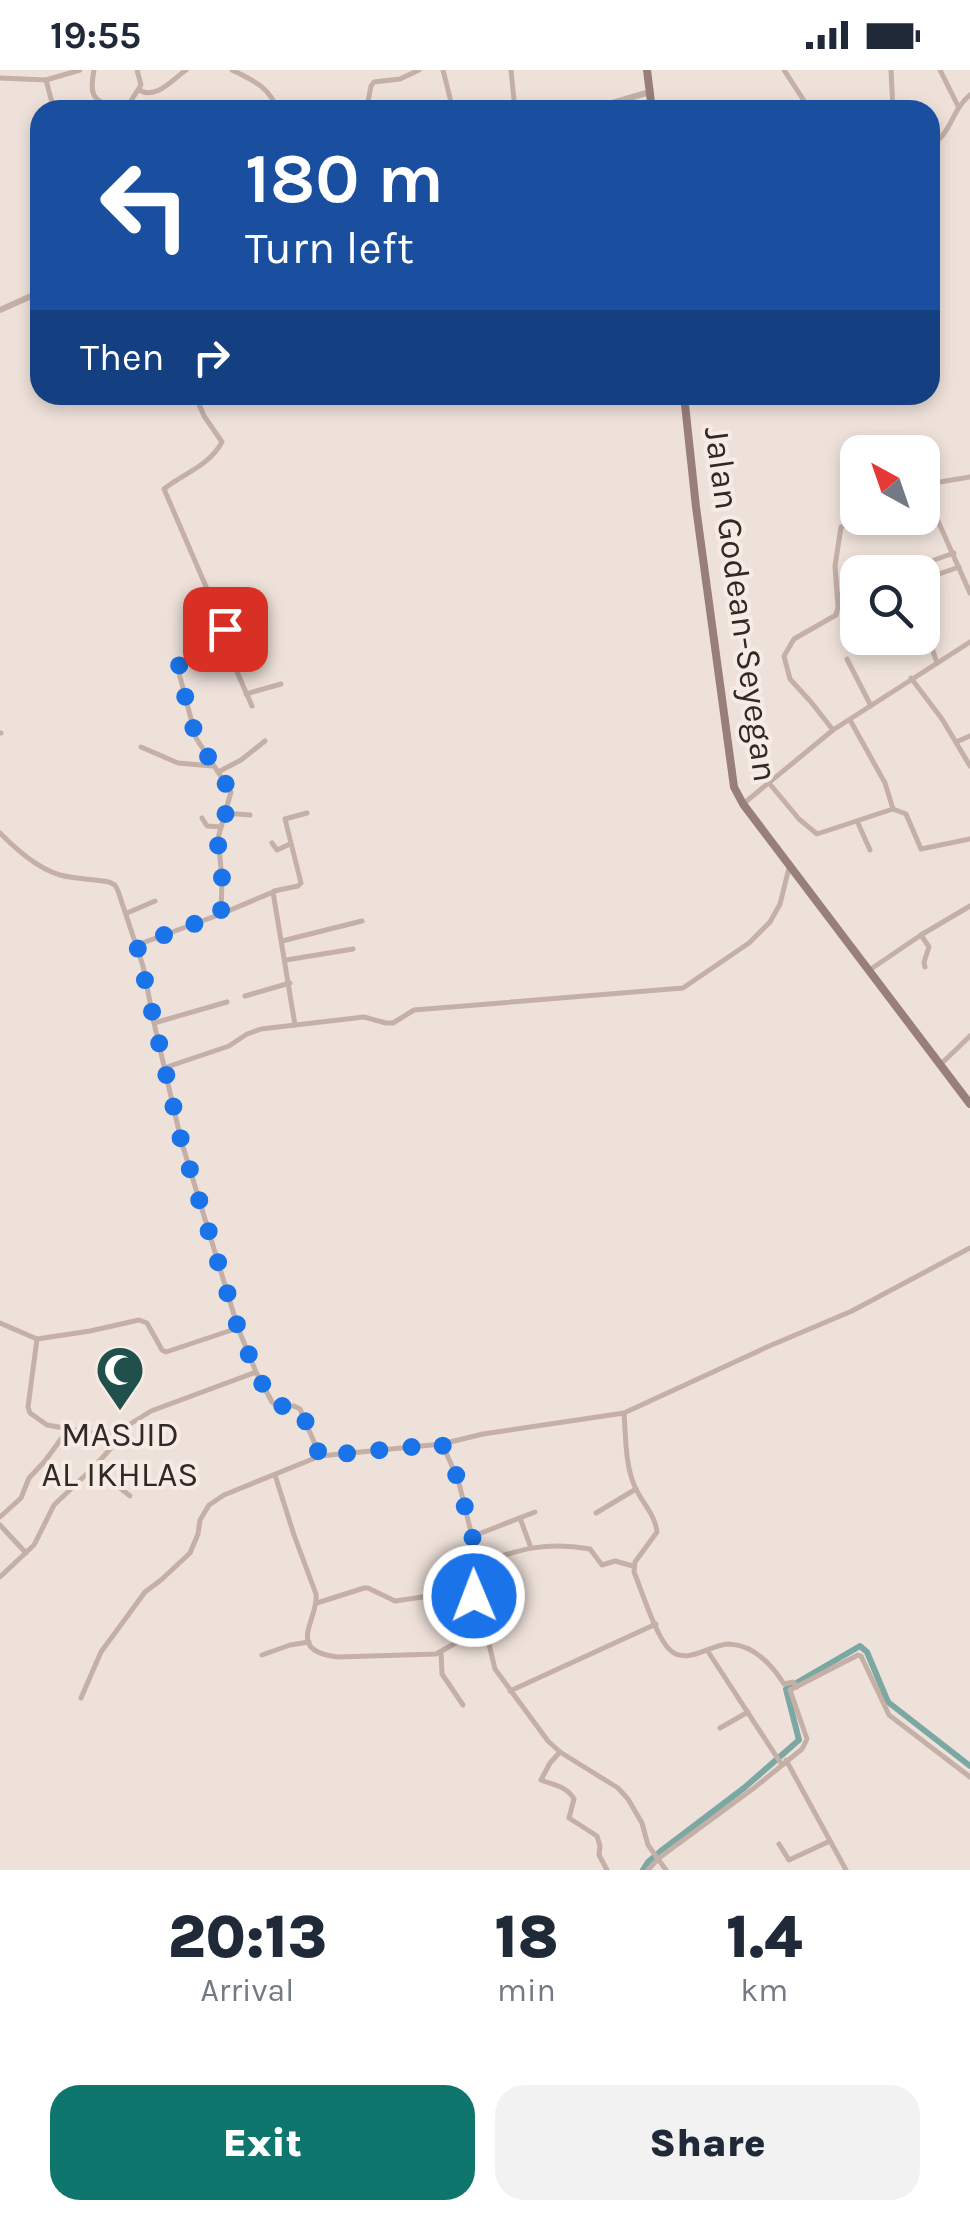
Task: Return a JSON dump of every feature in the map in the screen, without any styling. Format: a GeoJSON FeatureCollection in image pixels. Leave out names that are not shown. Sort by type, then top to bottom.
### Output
{"type":"FeatureCollection","features":[{"type":"Feature","properties":{"kind":"main road"},"geometry":{"type":"LineString","coordinates":[[647,70],[651,100]]}},
{"type":"Feature","properties":{"kind":"main road","name":"Jalan Godean-Seyegan"},"geometry":{"type":"LineString","coordinates":[[685,405],[732,779],[743,804],[970,1104]]}},
{"type":"Feature","properties":{"kind":"street"},"geometry":{"type":"LineString","coordinates":[[0,78],[46,80],[80,70]]}},
{"type":"Feature","properties":{"kind":"street"},"geometry":{"type":"LineString","coordinates":[[94,70],[91,91],[97,100]]}},
{"type":"Feature","properties":{"kind":"street"},"geometry":{"type":"LineString","coordinates":[[130,100],[141,81],[137,70]]}},
{"type":"Feature","properties":{"kind":"street"},"geometry":{"type":"LineString","coordinates":[[139,90],[154,93],[186,70]]}},
{"type":"Feature","properties":{"kind":"street"},"geometry":{"type":"LineString","coordinates":[[232,70],[265,89],[274,100]]}},
{"type":"Feature","properties":{"kind":"street"},"geometry":{"type":"LineString","coordinates":[[368,100],[374,82],[400,79],[419,70]]}},
{"type":"Feature","properties":{"kind":"street"},"geometry":{"type":"LineString","coordinates":[[444,70],[451,100]]}},
{"type":"Feature","properties":{"kind":"street"},"geometry":{"type":"LineString","coordinates":[[510,70],[514,100]]}},
{"type":"Feature","properties":{"kind":"street"},"geometry":{"type":"LineString","coordinates":[[784,70],[804,100]]}},
{"type":"Feature","properties":{"kind":"street"},"geometry":{"type":"LineString","coordinates":[[892,70],[893,100]]}},
{"type":"Feature","properties":{"kind":"street"},"geometry":{"type":"LineString","coordinates":[[940,70],[958,106]]}},
{"type":"Feature","properties":{"kind":"street"},"geometry":{"type":"LineString","coordinates":[[46,80],[51,100]]}},
{"type":"Feature","properties":{"kind":"street"},"geometry":{"type":"LineString","coordinates":[[622,100],[650,92]]}},
{"type":"Feature","properties":{"kind":"street"},"geometry":{"type":"LineString","coordinates":[[940,140],[958,106],[970,95]]}},
{"type":"Feature","properties":{"kind":"street"},"geometry":{"type":"LineString","coordinates":[[0,310],[30,296]]}},
{"type":"Feature","properties":{"kind":"street"},"geometry":{"type":"LineString","coordinates":[[199,405],[222,442],[196,470],[164,489],[225,629],[252,706]]}},
{"type":"Feature","properties":{"kind":"street"},"geometry":{"type":"LineString","coordinates":[[940,481],[970,477]]}},
{"type":"Feature","properties":{"kind":"street"},"geometry":{"type":"LineString","coordinates":[[940,523],[969,590]]}},
{"type":"Feature","properties":{"kind":"street"},"geometry":{"type":"LineString","coordinates":[[833,730],[790,679],[784,656],[794,639],[836,615],[835,566],[840,527]]}},
{"type":"Feature","properties":{"kind":"street"},"geometry":{"type":"LineString","coordinates":[[940,558],[954,553]]}},
{"type":"Feature","properties":{"kind":"street"},"geometry":{"type":"LineString","coordinates":[[940,574],[959,567]]}},
{"type":"Feature","properties":{"kind":"street"},"geometry":{"type":"LineString","coordinates":[[221,914],[218,844],[231,792],[212,766],[192,726],[178,669],[180,663],[226,639]]}},
{"type":"Feature","properties":{"kind":"street"},"geometry":{"type":"LineString","coordinates":[[743,804],[833,730],[970,642]]}},
{"type":"Feature","properties":{"kind":"street"},"geometry":{"type":"LineString","coordinates":[[935,655],[937,662]]}},
{"type":"Feature","properties":{"kind":"street"},"geometry":{"type":"LineString","coordinates":[[846,659],[871,706]]}},
{"type":"Feature","properties":{"kind":"street"},"geometry":{"type":"LineString","coordinates":[[912,678],[970,766]]}},
{"type":"Feature","properties":{"kind":"street"},"geometry":{"type":"LineString","coordinates":[[246,694],[281,684]]}},
{"type":"Feature","properties":{"kind":"street"},"geometry":{"type":"LineString","coordinates":[[850,720],[885,783],[893,809]]}},
{"type":"Feature","properties":{"kind":"street"},"geometry":{"type":"LineString","coordinates":[[956,742],[970,736]]}},
{"type":"Feature","properties":{"kind":"street"},"geometry":{"type":"LineString","coordinates":[[218,772],[265,741]]}},
{"type":"Feature","properties":{"kind":"street"},"geometry":{"type":"LineString","coordinates":[[141,746],[178,763],[212,766]]}},
{"type":"Feature","properties":{"kind":"street"},"geometry":{"type":"LineString","coordinates":[[769,783],[816,834],[893,809],[907,815],[921,849],[970,838]]}},
{"type":"Feature","properties":{"kind":"street"},"geometry":{"type":"LineString","coordinates":[[224,813],[250,815]]}},
{"type":"Feature","properties":{"kind":"street"},"geometry":{"type":"LineString","coordinates":[[137,945],[298,886],[301,883],[285,819],[307,813]]}},
{"type":"Feature","properties":{"kind":"street"},"geometry":{"type":"LineString","coordinates":[[202,818],[207,826],[221,827]]}},
{"type":"Feature","properties":{"kind":"street"},"geometry":{"type":"LineString","coordinates":[[858,820],[870,850]]}},
{"type":"Feature","properties":{"kind":"street"},"geometry":{"type":"LineString","coordinates":[[0,833],[28,858],[49,870],[112,883],[118,891],[137,945],[181,1140],[238,1328],[275,1405],[294,1406],[302,1412],[320,1456]]}},
{"type":"Feature","properties":{"kind":"street"},"geometry":{"type":"LineString","coordinates":[[272,844],[277,850],[290,844]]}},
{"type":"Feature","properties":{"kind":"street"},"geometry":{"type":"LineString","coordinates":[[164,1068],[228,1046],[254,1031],[364,1016],[390,1023],[414,1010],[683,988],[749,942],[770,922],[780,904],[790,865]]}},
{"type":"Feature","properties":{"kind":"street"},"geometry":{"type":"LineString","coordinates":[[273,892],[295,1025]]}},
{"type":"Feature","properties":{"kind":"street"},"geometry":{"type":"LineString","coordinates":[[127,912],[155,901]]}},
{"type":"Feature","properties":{"kind":"street"},"geometry":{"type":"LineString","coordinates":[[868,971],[969,909]]}},
{"type":"Feature","properties":{"kind":"street"},"geometry":{"type":"LineString","coordinates":[[282,941],[362,921]]}},
{"type":"Feature","properties":{"kind":"street"},"geometry":{"type":"LineString","coordinates":[[921,935],[929,947],[925,967]]}},
{"type":"Feature","properties":{"kind":"street"},"geometry":{"type":"LineString","coordinates":[[286,960],[353,949]]}},
{"type":"Feature","properties":{"kind":"street"},"geometry":{"type":"LineString","coordinates":[[245,996],[290,983]]}},
{"type":"Feature","properties":{"kind":"street"},"geometry":{"type":"LineString","coordinates":[[154,1023],[228,1002]]}},
{"type":"Feature","properties":{"kind":"street"},"geometry":{"type":"LineString","coordinates":[[940,1065],[970,1036]]}},
{"type":"Feature","properties":{"kind":"street"},"geometry":{"type":"LineString","coordinates":[[81,1698],[100,1652],[144,1592],[190,1553],[200,1520],[210,1505],[224,1495],[320,1456],[442,1444],[624,1413],[852,1311],[970,1248]]}},
{"type":"Feature","properties":{"kind":"street"},"geometry":{"type":"LineString","coordinates":[[0,1322],[37,1339],[139,1320],[149,1326],[162,1350],[170,1352],[238,1328]]}},
{"type":"Feature","properties":{"kind":"street"},"geometry":{"type":"LineString","coordinates":[[37,1339],[30,1413],[47,1425],[104,1435],[151,1411],[256,1372]]}},
{"type":"Feature","properties":{"kind":"street"},"geometry":{"type":"LineString","coordinates":[[624,1413],[630,1470],[657,1532],[633,1566]]}},
{"type":"Feature","properties":{"kind":"street"},"geometry":{"type":"LineString","coordinates":[[0,1516],[22,1498],[29,1478],[69,1428]]}},
{"type":"Feature","properties":{"kind":"street"},"geometry":{"type":"LineString","coordinates":[[0,1576],[39,1536],[54,1505],[110,1448],[104,1435]]}},
{"type":"Feature","properties":{"kind":"street"},"geometry":{"type":"LineString","coordinates":[[442,1444],[458,1479],[479,1564],[473,1582],[474,1596],[495,1669],[548,1741],[618,1788],[628,1799],[642,1823],[648,1845],[666,1870]]}},
{"type":"Feature","properties":{"kind":"street"},"geometry":{"type":"LineString","coordinates":[[94,1467],[130,1496]]}},
{"type":"Feature","properties":{"kind":"street"},"geometry":{"type":"LineString","coordinates":[[275,1474],[316,1594],[307,1630],[315,1651],[337,1657],[442,1652],[461,1640],[487,1640]]}},
{"type":"Feature","properties":{"kind":"street"},"geometry":{"type":"LineString","coordinates":[[596,1513],[636,1489]]}},
{"type":"Feature","properties":{"kind":"street"},"geometry":{"type":"LineString","coordinates":[[471,1537],[535,1512]]}},
{"type":"Feature","properties":{"kind":"street"},"geometry":{"type":"LineString","coordinates":[[520,1518],[531,1548]]}},
{"type":"Feature","properties":{"kind":"street"},"geometry":{"type":"LineString","coordinates":[[0,1525],[26,1553]]}},
{"type":"Feature","properties":{"kind":"street"},"geometry":{"type":"LineString","coordinates":[[479,1564],[518,1550],[556,1545],[590,1550],[602,1566],[615,1561],[633,1566]]}},
{"type":"Feature","properties":{"kind":"street"},"geometry":{"type":"LineString","coordinates":[[633,1566],[662,1639],[675,1654],[692,1655],[734,1645],[759,1655],[786,1684],[795,1685]]}},
{"type":"Feature","properties":{"kind":"street"},"geometry":{"type":"LineString","coordinates":[[317,1602],[368,1588],[395,1601],[443,1594],[474,1596]]}},
{"type":"Feature","properties":{"kind":"street"},"geometry":{"type":"LineString","coordinates":[[510,1691],[656,1624]]}},
{"type":"Feature","properties":{"kind":"street"},"geometry":{"type":"LineString","coordinates":[[262,1655],[309,1642]]}},
{"type":"Feature","properties":{"kind":"street"},"geometry":{"type":"LineString","coordinates":[[707,1650],[781,1761],[846,1870]]}},
{"type":"Feature","properties":{"kind":"street"},"geometry":{"type":"LineString","coordinates":[[442,1652],[442,1674],[463,1705]]}},
{"type":"Feature","properties":{"kind":"street"},"geometry":{"type":"LineString","coordinates":[[648,1870],[658,1858],[754,1788],[781,1761],[802,1749],[806,1742],[790,1690],[852,1657],[860,1655],[889,1714],[970,1777]]}},
{"type":"Feature","properties":{"kind":"street"},"geometry":{"type":"LineString","coordinates":[[720,1728],[748,1712]]}},
{"type":"Feature","properties":{"kind":"street"},"geometry":{"type":"LineString","coordinates":[[560,1752],[541,1780],[571,1793],[574,1799],[568,1818],[597,1836],[598,1854],[608,1870]]}},
{"type":"Feature","properties":{"kind":"street"},"geometry":{"type":"LineString","coordinates":[[779,1844],[789,1860],[830,1842]]}},
{"type":"Feature","properties":{"kind":"waterway"},"geometry":{"type":"LineString","coordinates":[[643,1870],[661,1851],[799,1740],[786,1689],[860,1646],[867,1652],[888,1702],[970,1766]]}},
{"type":"Feature","properties":{"kind":"place","name":"MASJID AL IKHLAS"},"geometry":{"type":"Point","coordinates":[120,1412]}},
{"type":"Feature","properties":{"kind":"route"},"geometry":{"type":"LineString","coordinates":[[225,629],[226,639],[222,643],[180,663],[178,669],[196,738],[231,792],[218,844],[221,914],[137,945],[181,1140],[238,1328],[272,1402],[300,1408],[320,1456],[442,1444],[458,1479],[479,1564],[473,1582],[474,1596]]}}]}
